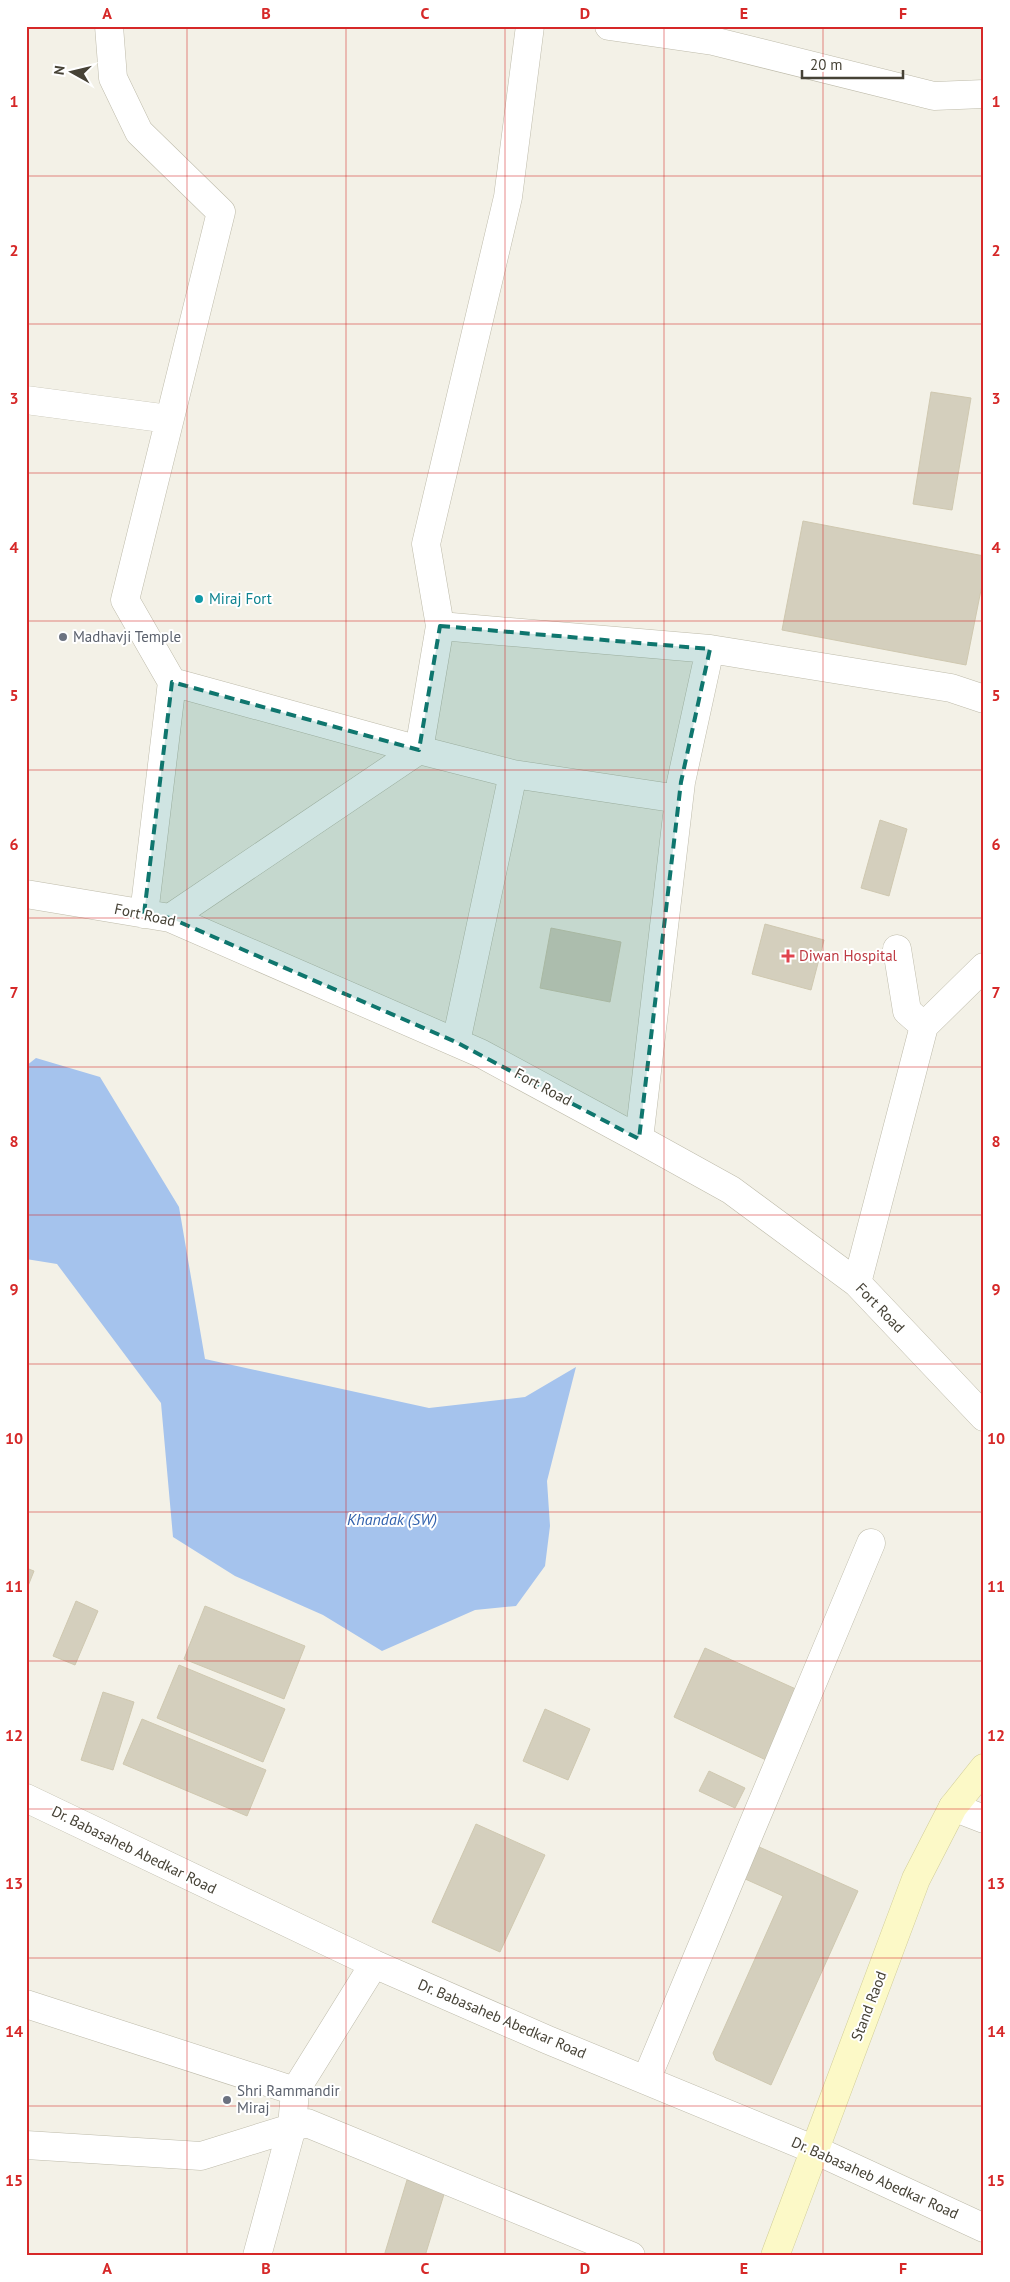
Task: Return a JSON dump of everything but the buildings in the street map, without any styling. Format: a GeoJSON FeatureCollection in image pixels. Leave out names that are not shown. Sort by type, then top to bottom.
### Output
{"type":"FeatureCollection","features":[{"type":"Feature","properties":{"kind":"street"},"geometry":{"type":"LineString","coordinates":[[108,26],[113,78],[139,132],[221,212],[125,600],[172,682],[144,914]]}},
{"type":"Feature","properties":{"kind":"street"},"geometry":{"type":"LineString","coordinates":[[170,918],[419,750],[440,626],[426,544],[508,197],[530,26]]}},
{"type":"Feature","properties":{"kind":"street"},"geometry":{"type":"LineString","coordinates":[[609,26],[716,34],[934,96],[984,94]]}},
{"type":"Feature","properties":{"kind":"street"},"geometry":{"type":"LineString","coordinates":[[26,400],[169,419]]}},
{"type":"Feature","properties":{"kind":"street"},"geometry":{"type":"LineString","coordinates":[[440,626],[710,649],[951,688],[984,699]]}},
{"type":"Feature","properties":{"kind":"street"},"geometry":{"type":"LineString","coordinates":[[639,1139],[679,798],[710,649]]}},
{"type":"Feature","properties":{"kind":"street"},"geometry":{"type":"LineString","coordinates":[[172,682],[513,774],[679,798]]}},
{"type":"Feature","properties":{"kind":"street"},"geometry":{"type":"LineString","coordinates":[[456,1042],[513,774]]}},
{"type":"Feature","properties":{"kind":"street","name":"Fort Road"},"geometry":{"type":"LineString","coordinates":[[26,894],[170,918],[456,1042],[639,1139],[731,1190],[857,1283],[984,1417]]}},
{"type":"Feature","properties":{"kind":"street"},"geometry":{"type":"LineString","coordinates":[[897,949],[907,1011],[924,1026]]}},
{"type":"Feature","properties":{"kind":"street"},"geometry":{"type":"LineString","coordinates":[[857,1283],[924,1026],[984,967]]}},
{"type":"Feature","properties":{"kind":"street"},"geometry":{"type":"LineString","coordinates":[[646,2080],[871,1542]]}},
{"type":"Feature","properties":{"kind":"street","name":"Stand Raod"},"geometry":{"type":"LineString","coordinates":[[775,2256],[916,1880],[953,1807],[984,1768]]}},
{"type":"Feature","properties":{"kind":"street","name":"Dr. Babasaheb Abedkar Road"},"geometry":{"type":"LineString","coordinates":[[26,1798],[374,1964],[815,2150],[984,2228]]}},
{"type":"Feature","properties":{"kind":"street"},"geometry":{"type":"LineString","coordinates":[[953,1807],[984,1819]]}},
{"type":"Feature","properties":{"kind":"street"},"geometry":{"type":"LineString","coordinates":[[257,2256],[292,2127],[295,2091],[374,1964]]}},
{"type":"Feature","properties":{"kind":"street"},"geometry":{"type":"LineString","coordinates":[[26,2004],[295,2091]]}},
{"type":"Feature","properties":{"kind":"street"},"geometry":{"type":"LineString","coordinates":[[26,2145],[201,2156],[307,2123],[631,2256]]}},
{"type":"Feature","properties":{"kind":"highlighted area"},"geometry":{"type":"Polygon","coordinates":[[[440,626],[710,649],[681,782],[639,1139],[456,1042],[170,918],[144,914],[172,682],[419,750],[440,626]]]}},
{"type":"Feature","properties":{"kind":"water","name":"Khandak (SW)"},"geometry":{"type":"Polygon","coordinates":[[[36,1058],[100,1077],[179,1207],[205,1359],[429,1408],[525,1397],[576,1367],[547,1481],[550,1526],[545,1566],[516,1606],[475,1610],[382,1651],[323,1615],[235,1576],[173,1537],[161,1403],[57,1264],[26,1259],[26,1066],[36,1058]]]}},
{"type":"Feature","properties":{"kind":"place","name":"Miraj Fort"},"geometry":{"type":"Point","coordinates":[199,599]}},
{"type":"Feature","properties":{"kind":"place","name":"Madhavji Temple"},"geometry":{"type":"Point","coordinates":[63,637]}},
{"type":"Feature","properties":{"kind":"place","name":"Diwan Hospital"},"geometry":{"type":"Point","coordinates":[788,956]}},
{"type":"Feature","properties":{"kind":"place","name":"Shri Rammandir Miraj"},"geometry":{"type":"Point","coordinates":[227,2100]}}]}
